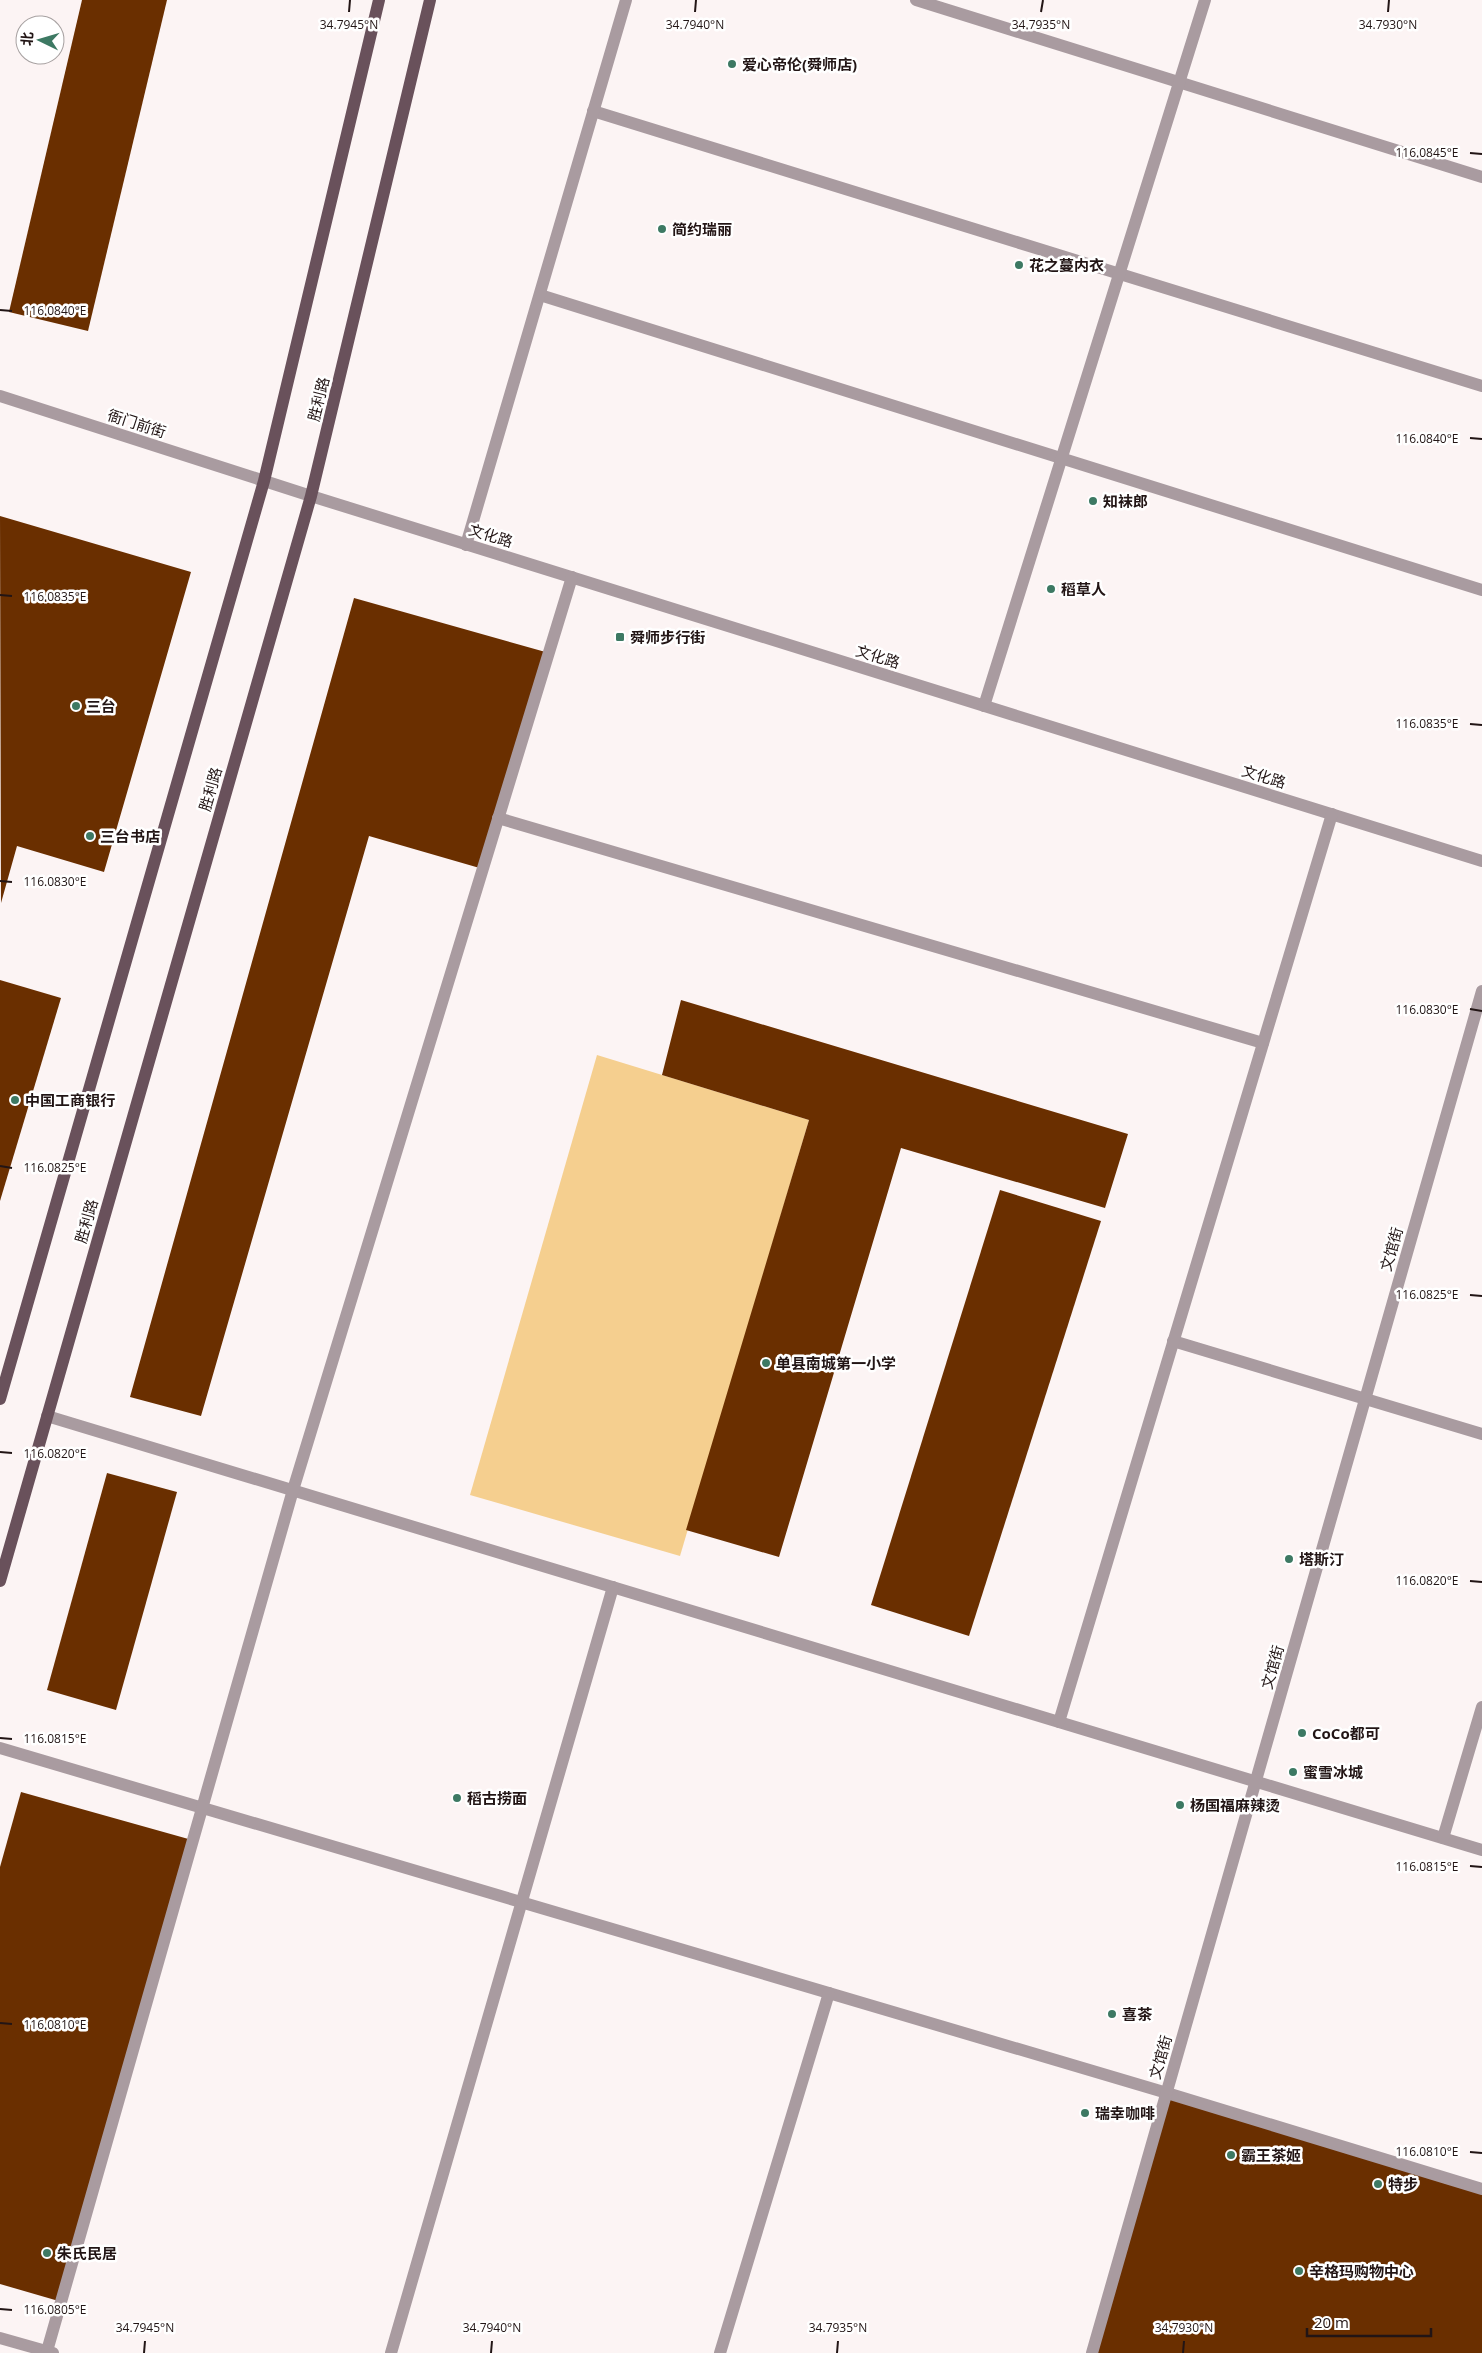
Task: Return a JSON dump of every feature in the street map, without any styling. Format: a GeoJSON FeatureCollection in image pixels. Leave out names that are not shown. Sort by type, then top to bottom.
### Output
{"type":"FeatureCollection","features":[{"type":"Feature","properties":{"kind":"main road"},"geometry":{"type":"LineString","coordinates":[[0,1398],[264,481],[379,0]]}},
{"type":"Feature","properties":{"kind":"main road","name":"胜利路"},"geometry":{"type":"LineString","coordinates":[[0,1581],[311,496],[430,0]]}},
{"type":"Feature","properties":{"kind":"street"},"geometry":{"type":"LineString","coordinates":[[466,545],[626,0]]}},
{"type":"Feature","properties":{"kind":"street"},"geometry":{"type":"LineString","coordinates":[[916,0],[1482,177]]}},
{"type":"Feature","properties":{"kind":"street"},"geometry":{"type":"LineString","coordinates":[[984,706],[1205,0]]}},
{"type":"Feature","properties":{"kind":"street"},"geometry":{"type":"LineString","coordinates":[[593,111],[1482,386]]}},
{"type":"Feature","properties":{"kind":"street"},"geometry":{"type":"LineString","coordinates":[[540,295],[1482,590]]}},
{"type":"Feature","properties":{"kind":"street","name":"衙门前街"},"geometry":{"type":"LineString","coordinates":[[0,396],[264,481]]}},
{"type":"Feature","properties":{"kind":"street","name":"文化路"},"geometry":{"type":"LineString","coordinates":[[264,481],[1482,861]]}},
{"type":"Feature","properties":{"kind":"street"},"geometry":{"type":"LineString","coordinates":[[0,2338],[50,2352],[292,1490],[572,577]]}},
{"type":"Feature","properties":{"kind":"street"},"geometry":{"type":"LineString","coordinates":[[1059,1722],[1332,814]]}},
{"type":"Feature","properties":{"kind":"street"},"geometry":{"type":"LineString","coordinates":[[498,818],[1263,1043]]}},
{"type":"Feature","properties":{"kind":"street","name":"文馆街"},"geometry":{"type":"LineString","coordinates":[[1092,2353],[1482,990]]}},
{"type":"Feature","properties":{"kind":"street"},"geometry":{"type":"LineString","coordinates":[[1173,1340],[1482,1434]]}},
{"type":"Feature","properties":{"kind":"street"},"geometry":{"type":"LineString","coordinates":[[47,1416],[1482,1850]]}},
{"type":"Feature","properties":{"kind":"street"},"geometry":{"type":"LineString","coordinates":[[392,2353],[613,1587]]}},
{"type":"Feature","properties":{"kind":"street"},"geometry":{"type":"LineString","coordinates":[[1443,1838],[1482,1707]]}},
{"type":"Feature","properties":{"kind":"street"},"geometry":{"type":"LineString","coordinates":[[0,1748],[1167,2093],[1482,2189]]}},
{"type":"Feature","properties":{"kind":"street"},"geometry":{"type":"LineString","coordinates":[[720,2353],[829,1994]]}},
{"type":"Feature","properties":{"kind":"shaded area"},"geometry":{"type":"Polygon","coordinates":[[[597,1055],[809,1120],[680,1556],[470,1495],[597,1055]]]}},
{"type":"Feature","properties":{"kind":"building"},"geometry":{"type":"Polygon","coordinates":[[[82,0],[167,0],[88,331],[9,312],[82,0]]]}},
{"type":"Feature","properties":{"kind":"building","name":"三台"},"geometry":{"type":"Polygon","coordinates":[[[0,516],[191,572],[104,872],[17,846],[1,903],[0,516]]]}},
{"type":"Feature","properties":{"kind":"building"},"geometry":{"type":"Polygon","coordinates":[[[354,598],[549,653],[483,869],[369,836],[201,1416],[130,1397],[354,598]]]}},
{"type":"Feature","properties":{"kind":"building","name":"中国工商银行"},"geometry":{"type":"Polygon","coordinates":[[[0,980],[61,998],[0,1201],[0,980]]]}},
{"type":"Feature","properties":{"kind":"building"},"geometry":{"type":"Polygon","coordinates":[[[681,1000],[1128,1134],[1105,1208],[901,1148],[779,1557],[686,1530],[809,1120],[662,1075],[681,1000]]]}},
{"type":"Feature","properties":{"kind":"building"},"geometry":{"type":"Polygon","coordinates":[[[1000,1190],[1101,1221],[969,1636],[871,1605],[1000,1190]]]}},
{"type":"Feature","properties":{"kind":"building"},"geometry":{"type":"Polygon","coordinates":[[[107,1473],[177,1492],[116,1710],[47,1690],[107,1473]]]}},
{"type":"Feature","properties":{"kind":"building"},"geometry":{"type":"Polygon","coordinates":[[[21,1792],[192,1840],[62,2302],[0,2284],[0,1867],[21,1792]]]}},
{"type":"Feature","properties":{"kind":"building","name":"辛格玛购物中心"},"geometry":{"type":"Polygon","coordinates":[[[1167,2093],[1482,2189],[1482,2353],[1092,2353],[1167,2093]]]}},
{"type":"Feature","properties":{"kind":"place","name":"爱心帝伦(舜师店)"},"geometry":{"type":"Point","coordinates":[732,64]}},
{"type":"Feature","properties":{"kind":"place","name":"简约瑞丽"},"geometry":{"type":"Point","coordinates":[662,229]}},
{"type":"Feature","properties":{"kind":"place","name":"花之蔓内衣"},"geometry":{"type":"Point","coordinates":[1019,265]}},
{"type":"Feature","properties":{"kind":"place","name":"知袜郎"},"geometry":{"type":"Point","coordinates":[1093,501]}},
{"type":"Feature","properties":{"kind":"place","name":"稻草人"},"geometry":{"type":"Point","coordinates":[1051,589]}},
{"type":"Feature","properties":{"kind":"place","name":"舜师步行街"},"geometry":{"type":"Point","coordinates":[620,637]}},
{"type":"Feature","properties":{"kind":"place","name":"三台"},"geometry":{"type":"Point","coordinates":[76,706]}},
{"type":"Feature","properties":{"kind":"place","name":"三台书店"},"geometry":{"type":"Point","coordinates":[90,836]}},
{"type":"Feature","properties":{"kind":"place","name":"中国工商银行"},"geometry":{"type":"Point","coordinates":[15,1100]}},
{"type":"Feature","properties":{"kind":"place","name":"单县南城第一小学"},"geometry":{"type":"Point","coordinates":[766,1363]}},
{"type":"Feature","properties":{"kind":"place","name":"塔斯汀"},"geometry":{"type":"Point","coordinates":[1289,1559]}},
{"type":"Feature","properties":{"kind":"place","name":"CoCo都可"},"geometry":{"type":"Point","coordinates":[1302,1733]}},
{"type":"Feature","properties":{"kind":"place","name":"蜜雪冰城"},"geometry":{"type":"Point","coordinates":[1293,1772]}},
{"type":"Feature","properties":{"kind":"place","name":"稻古捞面"},"geometry":{"type":"Point","coordinates":[457,1798]}},
{"type":"Feature","properties":{"kind":"place","name":"杨国福麻辣烫"},"geometry":{"type":"Point","coordinates":[1180,1805]}},
{"type":"Feature","properties":{"kind":"place","name":"喜茶"},"geometry":{"type":"Point","coordinates":[1112,2014]}},
{"type":"Feature","properties":{"kind":"place","name":"瑞幸咖啡"},"geometry":{"type":"Point","coordinates":[1085,2113]}},
{"type":"Feature","properties":{"kind":"place","name":"霸王茶姬"},"geometry":{"type":"Point","coordinates":[1231,2155]}},
{"type":"Feature","properties":{"kind":"place","name":"特步"},"geometry":{"type":"Point","coordinates":[1378,2184]}},
{"type":"Feature","properties":{"kind":"place","name":"朱氏民居"},"geometry":{"type":"Point","coordinates":[47,2253]}},
{"type":"Feature","properties":{"kind":"place","name":"辛格玛购物中心"},"geometry":{"type":"Point","coordinates":[1299,2271]}}]}
